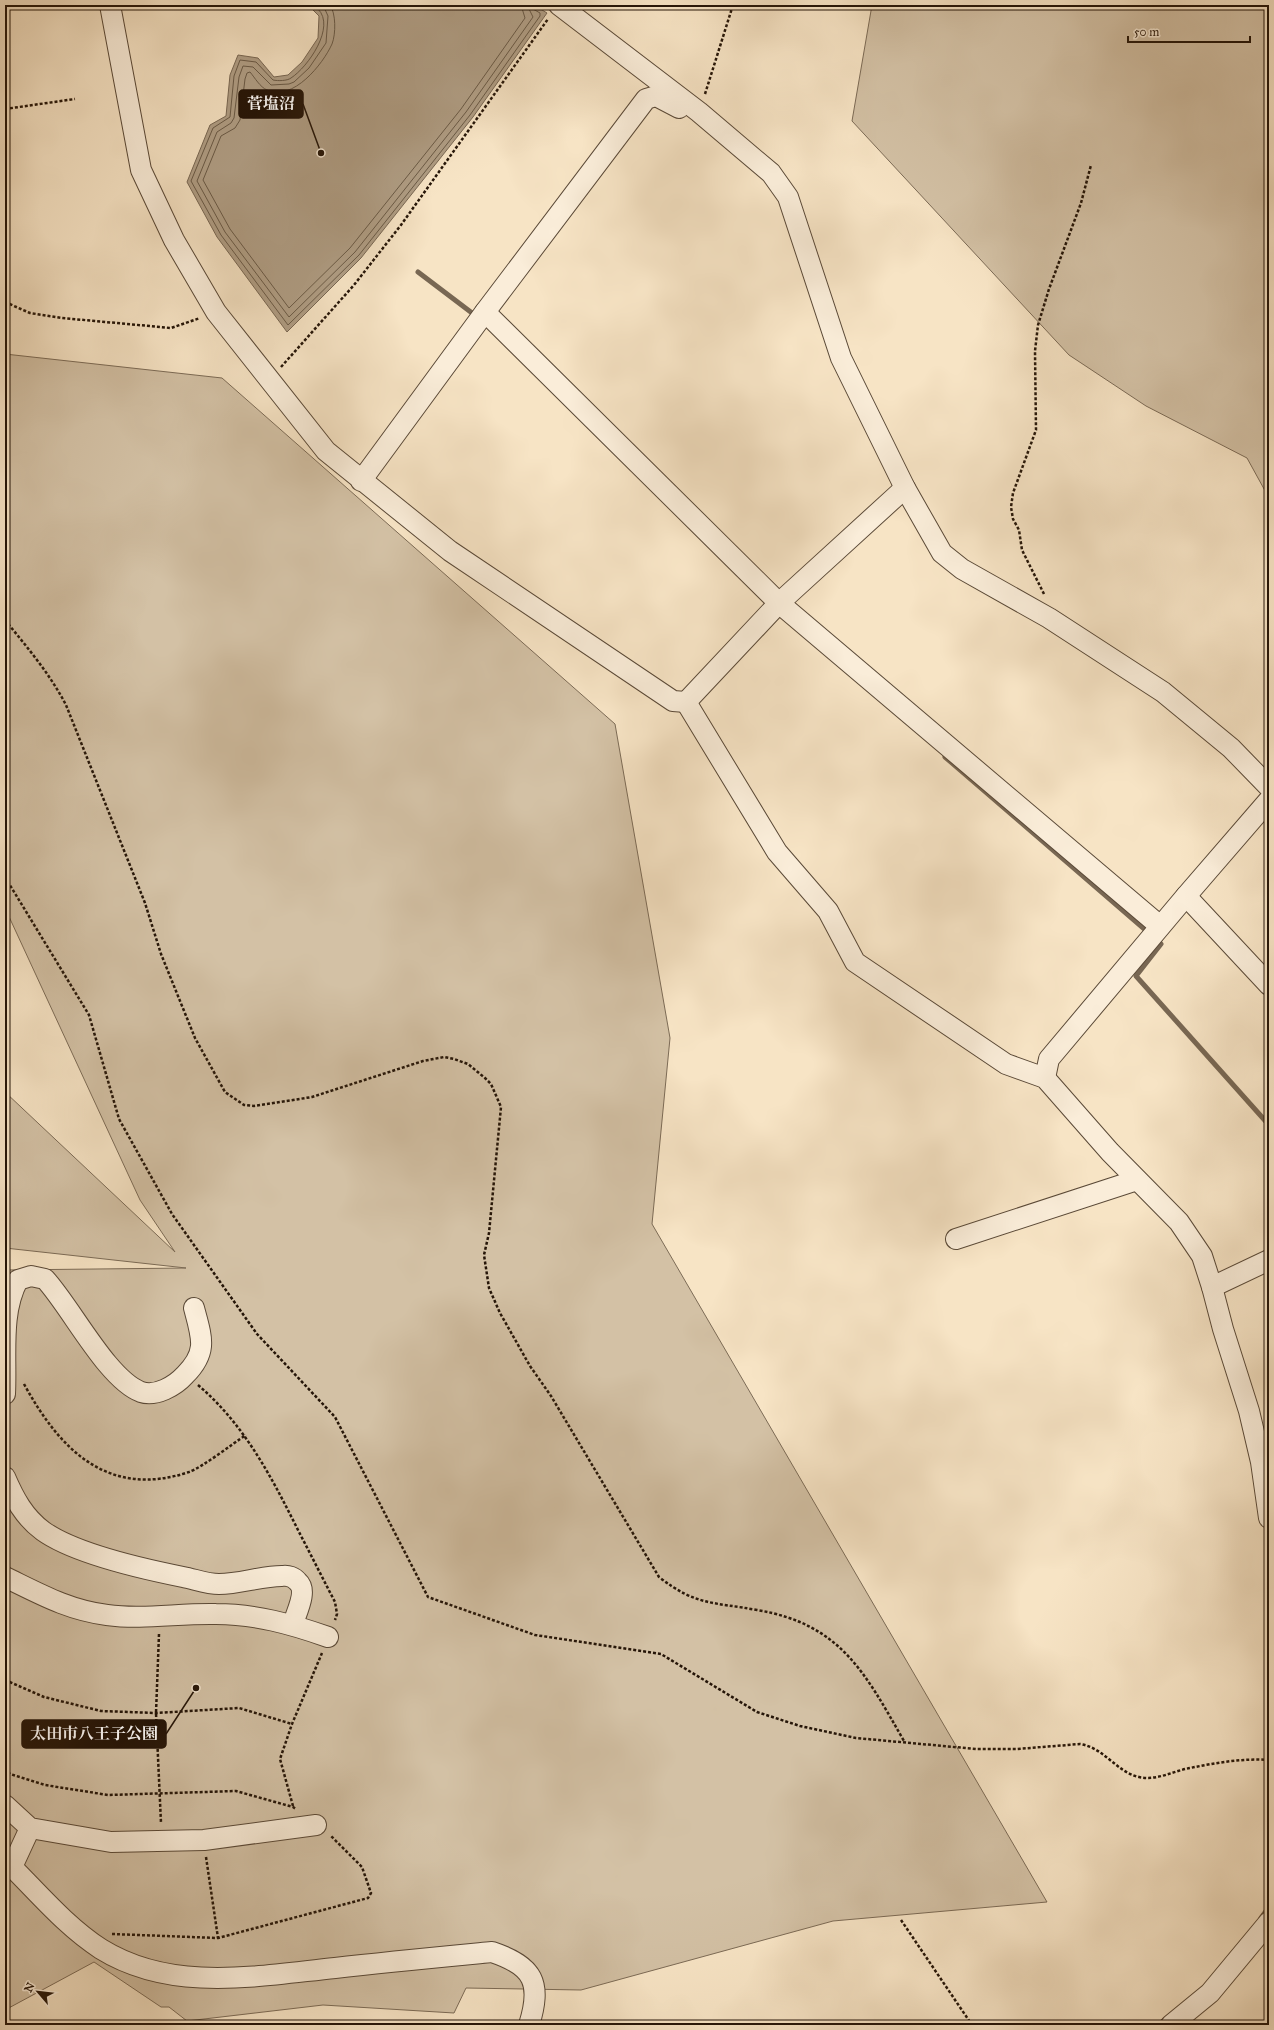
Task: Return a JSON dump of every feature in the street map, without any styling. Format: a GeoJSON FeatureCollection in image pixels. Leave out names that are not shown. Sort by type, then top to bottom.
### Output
{"type":"FeatureCollection","features":[{"type":"Feature","properties":{"kind":"street"},"geometry":{"type":"LineString","coordinates":[[110,5],[141,170],[174,240],[216,312],[326,450],[361,481],[450,551],[673,701],[686,702]]}},
{"type":"Feature","properties":{"kind":"street"},"geometry":{"type":"LineString","coordinates":[[554,12],[699,112],[771,173],[788,197],[841,358],[905,488],[942,553],[962,570],[1049,618],[1163,692],[1231,748],[1269,786]]}},
{"type":"Feature","properties":{"kind":"street"},"geometry":{"type":"LineString","coordinates":[[361,481],[485,312],[646,99],[656,96],[690,114],[699,112]]}},
{"type":"Feature","properties":{"kind":"street"},"geometry":{"type":"LineString","coordinates":[[485,312],[779,603],[1160,926]]}},
{"type":"Feature","properties":{"kind":"street"},"geometry":{"type":"LineString","coordinates":[[686,702],[779,603],[905,488]]}},
{"type":"Feature","properties":{"kind":"street"},"geometry":{"type":"LineString","coordinates":[[686,702],[777,852],[828,911],[855,962],[1006,1064],[1045,1078],[1137,1180],[1152,1193],[1179,1222],[1202,1256],[1212,1287],[1223,1329],[1249,1411],[1261,1462],[1269,1518]]}},
{"type":"Feature","properties":{"kind":"street"},"geometry":{"type":"LineString","coordinates":[[1045,1078],[1050,1059],[1160,926],[1269,800]]}},
{"type":"Feature","properties":{"kind":"street"},"geometry":{"type":"LineString","coordinates":[[1186,896],[1269,985]]}},
{"type":"Feature","properties":{"kind":"street"},"geometry":{"type":"LineString","coordinates":[[956,1239],[1137,1180]]}},
{"type":"Feature","properties":{"kind":"street"},"geometry":{"type":"LineString","coordinates":[[1212,1287],[1269,1260]]}},
{"type":"Feature","properties":{"kind":"street"},"geometry":{"type":"LineString","coordinates":[[6,1385],[6,1316],[11,1293],[18,1280],[31,1276],[45,1279],[112,1369],[125,1383],[142,1392],[162,1391],[182,1379],[193,1367],[201,1352],[203,1338],[194,1308]]}},
{"type":"Feature","properties":{"kind":"street"},"geometry":{"type":"LineString","coordinates":[[5,1477],[14,1500],[27,1517],[43,1531],[62,1542],[98,1555],[151,1570],[217,1584],[239,1583],[282,1576],[292,1577],[300,1582],[303,1592],[293,1624]]}},
{"type":"Feature","properties":{"kind":"street"},"geometry":{"type":"LineString","coordinates":[[5,1577],[65,1606],[107,1615],[156,1617],[215,1614],[266,1618],[293,1624],[328,1637]]}},
{"type":"Feature","properties":{"kind":"street"},"geometry":{"type":"LineString","coordinates":[[5,1805],[30,1828],[111,1842],[204,1840],[324,1830]]}},
{"type":"Feature","properties":{"kind":"street"},"geometry":{"type":"LineString","coordinates":[[30,1828],[8,1867],[78,1932],[102,1949],[128,1962],[176,1976],[226,1979],[492,1952],[510,1958],[524,1967],[532,1980],[536,1994],[535,2007],[529,2025]]}},
{"type":"Feature","properties":{"kind":"street"},"geometry":{"type":"LineString","coordinates":[[1171,2025],[1210,1993],[1269,1922]]}},
{"type":"Feature","properties":{"kind":"path"},"geometry":{"type":"LineString","coordinates":[[699,112],[733,5]]}},
{"type":"Feature","properties":{"kind":"path"},"geometry":{"type":"LineString","coordinates":[[270,380],[354,285],[401,225],[554,12]]}},
{"type":"Feature","properties":{"kind":"path"},"geometry":{"type":"LineString","coordinates":[[5,109],[75,98]]}},
{"type":"Feature","properties":{"kind":"path"},"geometry":{"type":"LineString","coordinates":[[1049,618],[1050,607],[1022,550],[1020,530],[1013,519],[1011,507],[1014,493],[1036,430],[1035,351],[1038,325],[1049,289],[1078,209],[1091,165]]}},
{"type":"Feature","properties":{"kind":"path"},"geometry":{"type":"LineString","coordinates":[[5,302],[30,313],[62,318],[172,328],[216,312]]}},
{"type":"Feature","properties":{"kind":"path"},"geometry":{"type":"LineString","coordinates":[[5,620],[58,689],[66,705],[145,903],[161,954],[183,1010],[195,1038],[225,1092],[244,1105],[254,1106],[312,1097],[415,1063],[444,1057],[454,1058],[478,1070],[491,1084],[501,1107],[489,1234],[484,1254],[489,1288],[500,1313],[530,1366],[552,1396],[655,1572],[672,1587],[697,1600],[782,1614],[818,1630],[836,1642],[855,1663],[884,1705],[904,1741]]}},
{"type":"Feature","properties":{"kind":"path"},"geometry":{"type":"LineString","coordinates":[[5,877],[89,1015],[119,1119],[172,1214],[257,1334],[335,1417],[428,1597],[535,1635],[660,1654],[757,1712],[800,1726],[856,1738],[904,1741],[976,1749],[1080,1744],[1088,1745],[1102,1753],[1124,1770],[1139,1777],[1161,1777],[1196,1767],[1233,1762],[1269,1760]]}},
{"type":"Feature","properties":{"kind":"path"},"geometry":{"type":"LineString","coordinates":[[6,1385],[19,1376],[44,1418],[60,1438],[80,1457],[100,1470],[121,1477],[143,1479],[170,1476],[191,1471],[246,1435]]}},
{"type":"Feature","properties":{"kind":"path"},"geometry":{"type":"LineString","coordinates":[[204,1390],[226,1411],[246,1435],[274,1482],[335,1602],[337,1614],[328,1637]]}},
{"type":"Feature","properties":{"kind":"path"},"geometry":{"type":"LineString","coordinates":[[159,1641],[156,1713],[161,1824]]}},
{"type":"Feature","properties":{"kind":"path"},"geometry":{"type":"LineString","coordinates":[[5,1768],[10,1774],[52,1786],[108,1795],[236,1791],[293,1806],[280,1759],[292,1724],[318,1662]]}},
{"type":"Feature","properties":{"kind":"path"},"geometry":{"type":"LineString","coordinates":[[5,1680],[44,1698],[101,1711],[156,1713],[239,1708],[292,1724]]}},
{"type":"Feature","properties":{"kind":"path"},"geometry":{"type":"LineString","coordinates":[[108,1933],[218,1938],[368,1898],[370,1893],[362,1867],[324,1830]]}},
{"type":"Feature","properties":{"kind":"path"},"geometry":{"type":"LineString","coordinates":[[204,1840],[218,1938]]}},
{"type":"Feature","properties":{"kind":"path"},"geometry":{"type":"LineString","coordinates":[[901,1920],[972,2025]]}},
{"type":"Feature","properties":{"kind":"shaded area"},"geometry":{"type":"Polygon","coordinates":[[[872,5],[1269,5],[1269,498],[1247,458],[1146,406],[1069,355],[852,121],[872,5]]]}},
{"type":"Feature","properties":{"kind":"shaded area"},"geometry":{"type":"Polygon","coordinates":[[[5,354],[222,378],[615,724],[670,1038],[652,1224],[1047,1902],[833,1921],[581,1990],[466,1988],[454,2013],[323,2005],[187,2021],[169,2007],[161,2007],[94,1962],[5,2010],[5,1270],[186,1268],[5,1248],[5,1092],[175,1252],[140,1200],[5,908],[5,354]]]}},
{"type":"Feature","properties":{"kind":"water"},"geometry":{"type":"Polygon","coordinates":[[[316,5],[534,5],[547,13],[473,117],[361,258],[287,332],[217,237],[187,182],[210,125],[226,116],[230,75],[238,55],[258,58],[274,77],[288,75],[302,62],[318,38],[319,16],[312,9],[316,5]]]}},
{"type":"Feature","properties":{"kind":"waterway"},"geometry":{"type":"LineString","coordinates":[[418,272],[476,316]]}},
{"type":"Feature","properties":{"kind":"waterway"},"geometry":{"type":"LineString","coordinates":[[945,757],[1149,933]]}},
{"type":"Feature","properties":{"kind":"waterway"},"geometry":{"type":"LineString","coordinates":[[1155,939],[1161,944],[1136,976],[1269,1125]]}},
{"type":"Feature","properties":{"kind":"waterway"},"geometry":{"type":"LineString","coordinates":[[1261,1918],[1269,1907]]}},
{"type":"Feature","properties":{"kind":"waterway"},"geometry":{"type":"LineString","coordinates":[[1158,2025],[1167,2018]]}},
{"type":"Feature","properties":{"kind":"place","name":"菅塩沼"},"geometry":{"type":"Point","coordinates":[321,153]}},
{"type":"Feature","properties":{"kind":"place","name":"太田市八王子公園"},"geometry":{"type":"Point","coordinates":[196,1688]}}]}
